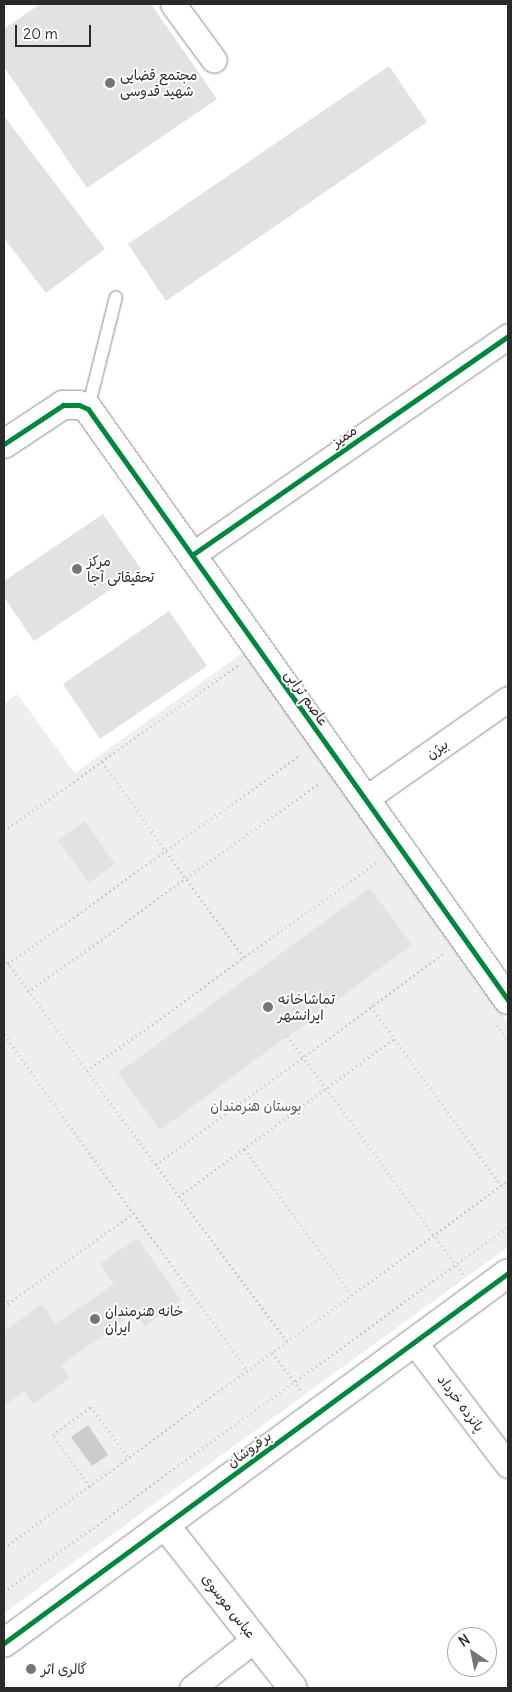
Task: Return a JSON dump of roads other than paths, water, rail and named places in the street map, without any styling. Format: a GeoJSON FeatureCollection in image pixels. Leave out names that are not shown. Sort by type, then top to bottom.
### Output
{"type":"FeatureCollection","features":[{"type":"Feature","properties":{"kind":"street"},"geometry":{"type":"LineString","coordinates":[[173,4],[214,60]]}},
{"type":"Feature","properties":{"kind":"street","name":"ممیز"},"geometry":{"type":"LineString","coordinates":[[192,555],[508,336]]}},
{"type":"Feature","properties":{"kind":"street"},"geometry":{"type":"LineString","coordinates":[[4,444],[64,405],[79,405],[88,409]]}},
{"type":"Feature","properties":{"kind":"street","name":"عاصم ترابی"},"geometry":{"type":"LineString","coordinates":[[88,409],[508,1000]]}},
{"type":"Feature","properties":{"kind":"street","name":"بیژن"},"geometry":{"type":"LineString","coordinates":[[365,799],[508,700]]}},
{"type":"Feature","properties":{"kind":"street","name":"برفروشان"},"geometry":{"type":"LineString","coordinates":[[4,1643],[508,1273]]}},
{"type":"Feature","properties":{"kind":"street","name":"پانزده خرداد"},"geometry":{"type":"LineString","coordinates":[[414,1342],[508,1465]]}},
{"type":"Feature","properties":{"kind":"street","name":"عباس موسوی"},"geometry":{"type":"LineString","coordinates":[[165,1525],[293,1688]]}},
{"type":"Feature","properties":{"kind":"street"},"geometry":{"type":"LineString","coordinates":[[192,1688],[255,1639]]}},
{"type":"Feature","properties":{"kind":"lane"},"geometry":{"type":"LineString","coordinates":[[88,409],[116,296]]}},
{"type":"Feature","properties":{"kind":"place","name":"مجتمع قضایی شهید قدوسی"},"geometry":{"type":"Point","coordinates":[110,83]}},
{"type":"Feature","properties":{"kind":"place","name":"مرکز تحقیقاتی آجا"},"geometry":{"type":"Point","coordinates":[77,569]}},
{"type":"Feature","properties":{"kind":"place","name":"تماشاخانه ایرانشهر"},"geometry":{"type":"Point","coordinates":[268,1007]}},
{"type":"Feature","properties":{"kind":"place","name":"خانه هنرمندان ایران"},"geometry":{"type":"Point","coordinates":[95,1319]}},
{"type":"Feature","properties":{"kind":"place","name":"گالری اثر"},"geometry":{"type":"Point","coordinates":[31,1669]}},
{"type":"Feature","properties":{"kind":"park label","name":"بوستان هنرمندان"},"geometry":{"type":"Point","coordinates":[256,1106]}}]}
